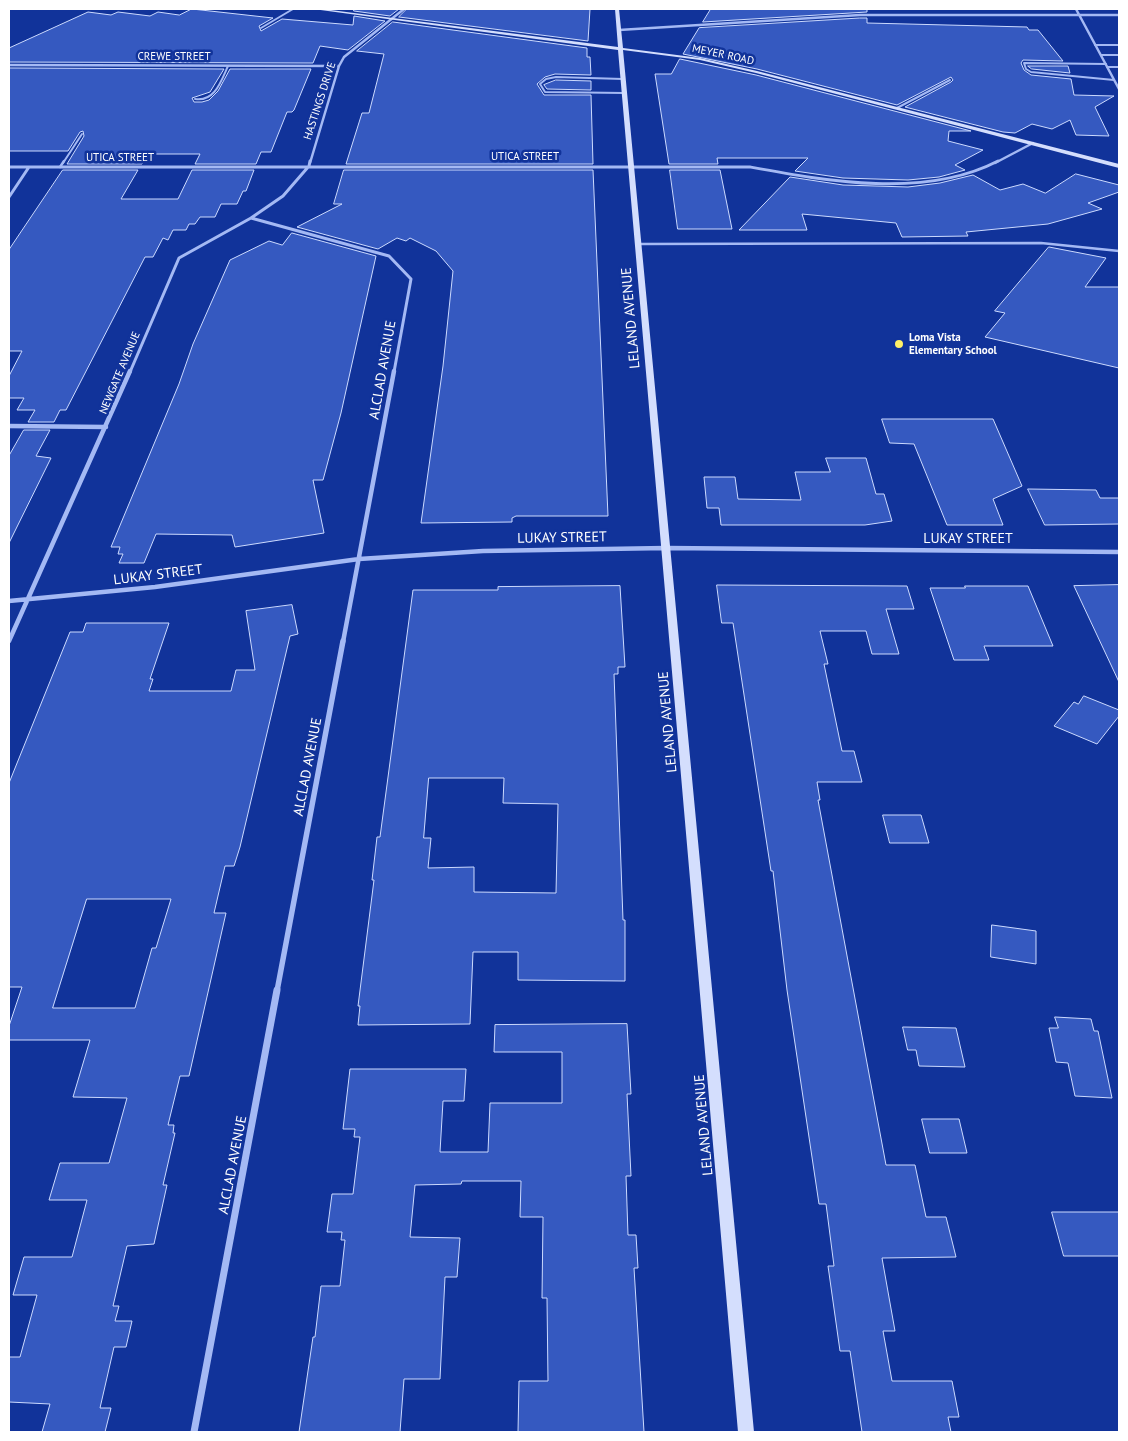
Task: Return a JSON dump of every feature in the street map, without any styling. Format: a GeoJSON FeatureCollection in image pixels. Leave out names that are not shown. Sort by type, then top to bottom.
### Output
{"type":"FeatureCollection","features":[{"type":"Feature","properties":{"kind":"street","name":"MEYER ROAD"},"geometry":{"type":"LineString","coordinates":[[315,9],[620,48],[730,65],[1119,166]]}},
{"type":"Feature","properties":{"kind":"street","name":"HASTINGS DRIVE"},"geometry":{"type":"LineString","coordinates":[[309,166],[339,66],[344,57],[404,9]]}},
{"type":"Feature","properties":{"kind":"street","name":"LELAND AVENUE"},"geometry":{"type":"LineString","coordinates":[[616,9],[746,1432]]}},
{"type":"Feature","properties":{"kind":"street"},"geometry":{"type":"LineString","coordinates":[[1076,9],[1119,89]]}},
{"type":"Feature","properties":{"kind":"street"},"geometry":{"type":"LineString","coordinates":[[619,30],[665,30],[759,21],[870,15],[1119,15]]}},
{"type":"Feature","properties":{"kind":"street","name":"CREWE STREET"},"geometry":{"type":"LineString","coordinates":[[9,66],[339,66]]}},
{"type":"Feature","properties":{"kind":"street","name":"UTICA STREET"},"geometry":{"type":"LineString","coordinates":[[9,167],[750,167],[813,178],[882,183],[942,181],[983,169],[1033,143]]}},
{"type":"Feature","properties":{"kind":"street","name":"NEWGATE AVENUE"},"geometry":{"type":"LineString","coordinates":[[9,641],[106,427],[179,258],[251,218],[283,196],[309,166]]}},
{"type":"Feature","properties":{"kind":"street"},"geometry":{"type":"LineString","coordinates":[[9,197],[29,168]]}},
{"type":"Feature","properties":{"kind":"street","name":"ALCLAD AVENUE"},"geometry":{"type":"LineString","coordinates":[[194,1432],[411,279],[389,256],[251,218]]}},
{"type":"Feature","properties":{"kind":"street"},"geometry":{"type":"LineString","coordinates":[[9,426],[106,427]]}},
{"type":"Feature","properties":{"kind":"street","name":"LUKAY STREET"},"geometry":{"type":"LineString","coordinates":[[9,601],[155,587],[359,559],[483,551],[666,548],[1119,552]]}},
{"type":"Feature","properties":{"kind":"lane"},"geometry":{"type":"LineString","coordinates":[[261,28],[293,9]]}},
{"type":"Feature","properties":{"kind":"lane"},"geometry":{"type":"LineString","coordinates":[[1095,44],[1119,44]]}},
{"type":"Feature","properties":{"kind":"lane"},"geometry":{"type":"LineString","coordinates":[[1101,55],[1119,55]]}},
{"type":"Feature","properties":{"kind":"lane"},"geometry":{"type":"LineString","coordinates":[[1114,80],[1030,72],[1026,69],[1024,63],[1119,67]]}},
{"type":"Feature","properties":{"kind":"lane"},"geometry":{"type":"LineString","coordinates":[[195,99],[203,100],[212,97],[228,66]]}},
{"type":"Feature","properties":{"kind":"lane"},"geometry":{"type":"LineString","coordinates":[[623,79],[556,77],[546,78],[540,84],[545,92],[624,93]]}},
{"type":"Feature","properties":{"kind":"lane"},"geometry":{"type":"LineString","coordinates":[[897,108],[950,80]]}},
{"type":"Feature","properties":{"kind":"lane"},"geometry":{"type":"LineString","coordinates":[[60,167],[82,134]]}},
{"type":"Feature","properties":{"kind":"lane"},"geometry":{"type":"LineString","coordinates":[[638,244],[1041,243],[1119,251]]}},
{"type":"Feature","properties":{"kind":"building"},"geometry":{"type":"Polygon","coordinates":[[[192,9],[273,18],[259,26],[261,31],[282,19],[353,25],[354,16],[385,21],[348,50],[320,46],[313,63],[9,62],[9,48],[88,12],[111,15],[118,12],[150,16],[158,12],[179,15],[192,9]]]}},
{"type":"Feature","properties":{"kind":"building"},"geometry":{"type":"Polygon","coordinates":[[[354,9],[399,9],[390,16],[354,11],[354,9]]]}},
{"type":"Feature","properties":{"kind":"building"},"geometry":{"type":"Polygon","coordinates":[[[407,9],[590,9],[588,41],[399,17],[407,9]]]}},
{"type":"Feature","properties":{"kind":"building"},"geometry":{"type":"Polygon","coordinates":[[[711,9],[867,9],[867,12],[703,22],[711,9]]]}},
{"type":"Feature","properties":{"kind":"building"},"geometry":{"type":"Polygon","coordinates":[[[867,18],[867,23],[1027,27],[1029,30],[1038,30],[1063,61],[1023,60],[1021,63],[1024,70],[1031,75],[1071,79],[1074,95],[1114,96],[1095,107],[1109,136],[1076,135],[1070,120],[1052,129],[1032,124],[1015,133],[1003,132],[905,107],[951,82],[953,80],[951,77],[897,105],[757,69],[683,54],[699,28],[867,18]]]}},
{"type":"Feature","properties":{"kind":"building"},"geometry":{"type":"Polygon","coordinates":[[[393,22],[587,48],[587,57],[590,57],[591,75],[555,74],[545,77],[537,84],[544,95],[591,95],[593,164],[346,164],[362,113],[369,113],[384,54],[357,51],[393,22]]]}},
{"type":"Feature","properties":{"kind":"building"},"geometry":{"type":"Polygon","coordinates":[[[680,59],[756,75],[971,131],[949,131],[948,141],[983,150],[955,165],[965,170],[939,177],[908,180],[843,178],[795,171],[808,158],[717,158],[718,164],[669,164],[655,74],[671,74],[680,59]]]}},
{"type":"Feature","properties":{"kind":"building"},"geometry":{"type":"Polygon","coordinates":[[[1028,66],[1068,66],[1070,73],[1032,69],[1028,66]]]}},
{"type":"Feature","properties":{"kind":"building"},"geometry":{"type":"Polygon","coordinates":[[[9,68],[224,69],[210,92],[192,98],[194,102],[209,100],[218,91],[230,69],[311,69],[294,110],[287,112],[271,152],[261,152],[256,164],[195,164],[200,154],[147,154],[142,164],[67,164],[84,136],[83,131],[80,132],[68,151],[9,151],[9,68]]]}},
{"type":"Feature","properties":{"kind":"building"},"geometry":{"type":"Polygon","coordinates":[[[556,80],[591,81],[591,90],[547,89],[544,85],[556,80]]]}},
{"type":"Feature","properties":{"kind":"building"},"geometry":{"type":"Polygon","coordinates":[[[63,170],[138,170],[121,199],[178,199],[192,170],[254,170],[246,191],[243,191],[237,204],[221,204],[215,217],[200,217],[195,224],[189,224],[186,230],[173,230],[168,240],[163,238],[153,257],[145,257],[66,410],[60,410],[54,422],[28,422],[35,410],[17,410],[24,398],[9,398],[9,376],[22,351],[9,351],[9,250],[63,170]]]}},
{"type":"Feature","properties":{"kind":"building"},"geometry":{"type":"Polygon","coordinates":[[[344,170],[593,170],[608,516],[516,516],[512,518],[512,522],[421,523],[443,366],[453,271],[436,251],[410,238],[406,241],[397,238],[378,249],[297,227],[342,204],[334,204],[344,170]]]}},
{"type":"Feature","properties":{"kind":"building"},"geometry":{"type":"Polygon","coordinates":[[[670,170],[720,170],[732,229],[678,229],[670,170]]]}},
{"type":"Feature","properties":{"kind":"building"},"geometry":{"type":"Polygon","coordinates":[[[1076,174],[1119,185],[1119,192],[1088,203],[1102,209],[1048,224],[966,232],[968,236],[902,237],[896,223],[802,214],[807,230],[739,230],[790,177],[843,185],[908,187],[940,183],[973,175],[1000,190],[1023,184],[1045,193],[1076,174]]]}},
{"type":"Feature","properties":{"kind":"building"},"geometry":{"type":"Polygon","coordinates":[[[292,233],[376,256],[341,413],[323,480],[313,480],[324,533],[235,547],[232,535],[156,534],[144,563],[119,563],[123,554],[118,554],[120,547],[111,547],[179,384],[193,344],[230,260],[269,241],[282,245],[292,233]]]}},
{"type":"Feature","properties":{"kind":"building"},"geometry":{"type":"Polygon","coordinates":[[[1049,247],[1106,258],[1085,287],[1119,287],[1119,368],[985,337],[1005,313],[995,311],[1049,247]]]}},
{"type":"Feature","properties":{"kind":"building"},"geometry":{"type":"Polygon","coordinates":[[[882,419],[993,419],[1022,486],[993,499],[1003,525],[947,525],[914,444],[890,443],[882,419]]]}},
{"type":"Feature","properties":{"kind":"building"},"geometry":{"type":"Polygon","coordinates":[[[24,430],[50,430],[36,456],[51,458],[9,543],[9,456],[24,430]]]}},
{"type":"Feature","properties":{"kind":"building"},"geometry":{"type":"Polygon","coordinates":[[[826,458],[866,458],[876,494],[884,494],[892,521],[865,525],[721,525],[719,508],[707,508],[704,477],[735,477],[738,499],[801,500],[795,472],[830,472],[826,458]]]}},
{"type":"Feature","properties":{"kind":"building"},"geometry":{"type":"Polygon","coordinates":[[[1028,489],[1096,490],[1100,498],[1119,498],[1119,524],[1045,525],[1028,489]]]}},
{"type":"Feature","properties":{"kind":"building"},"geometry":{"type":"Polygon","coordinates":[[[717,585],[907,586],[914,609],[886,609],[899,654],[872,654],[866,631],[820,631],[828,664],[824,664],[842,751],[854,751],[862,782],[817,782],[820,800],[818,800],[886,1165],[915,1165],[926,1217],[946,1217],[956,1257],[882,1258],[895,1331],[883,1331],[892,1381],[952,1381],[959,1417],[948,1417],[951,1432],[862,1432],[850,1351],[840,1351],[828,1266],[834,1266],[826,1204],[819,1204],[787,990],[773,871],[771,871],[733,623],[722,623],[717,585]]]}},
{"type":"Feature","properties":{"kind":"building"},"geometry":{"type":"Polygon","coordinates":[[[1119,585],[1119,682],[1074,586],[1119,585]]]}},
{"type":"Feature","properties":{"kind":"building"},"geometry":{"type":"Polygon","coordinates":[[[620,586],[625,667],[618,667],[618,674],[614,674],[623,920],[625,920],[625,981],[518,980],[518,952],[473,952],[470,1024],[358,1025],[360,1006],[358,1006],[374,880],[372,880],[377,837],[380,837],[413,590],[498,590],[498,587],[620,586]],[[429,778],[424,838],[431,838],[428,868],[474,867],[474,892],[556,893],[558,804],[503,803],[504,778],[429,778]]]}},
{"type":"Feature","properties":{"kind":"building"},"geometry":{"type":"Polygon","coordinates":[[[965,586],[1028,586],[1053,646],[984,646],[989,660],[954,660],[930,588],[965,588],[965,586]]]}},
{"type":"Feature","properties":{"kind":"building"},"geometry":{"type":"Polygon","coordinates":[[[292,605],[298,634],[290,636],[240,847],[234,866],[225,866],[214,913],[226,913],[189,1076],[180,1076],[168,1125],[174,1125],[173,1133],[175,1133],[163,1185],[167,1185],[154,1244],[127,1246],[113,1306],[119,1306],[115,1321],[132,1321],[126,1347],[114,1347],[100,1408],[111,1408],[105,1432],[42,1432],[50,1404],[9,1402],[9,1357],[20,1357],[37,1295],[13,1295],[24,1257],[72,1257],[87,1200],[49,1200],[60,1163],[109,1163],[127,1098],[73,1097],[90,1040],[9,1040],[9,1026],[22,987],[9,987],[9,783],[70,632],[83,632],[86,623],[169,623],[150,679],[153,679],[149,691],[231,691],[236,670],[255,670],[246,611],[292,605]],[[87,899],[53,1008],[135,1008],[152,948],[156,948],[171,899],[87,899]]]}},
{"type":"Feature","properties":{"kind":"building"},"geometry":{"type":"Polygon","coordinates":[[[1084,696],[1119,710],[1119,716],[1097,744],[1054,726],[1074,702],[1078,704],[1084,696]]]}},
{"type":"Feature","properties":{"kind":"building"},"geometry":{"type":"Polygon","coordinates":[[[883,815],[921,815],[929,843],[890,843],[883,815]]]}},
{"type":"Feature","properties":{"kind":"building"},"geometry":{"type":"Polygon","coordinates":[[[992,925],[1036,931],[1036,964],[991,957],[992,925]]]}},
{"type":"Feature","properties":{"kind":"building"},"geometry":{"type":"Polygon","coordinates":[[[1055,1017],[1091,1019],[1094,1031],[1098,1031],[1112,1098],[1075,1096],[1068,1063],[1056,1062],[1049,1028],[1058,1028],[1055,1017]]]}},
{"type":"Feature","properties":{"kind":"building"},"geometry":{"type":"Polygon","coordinates":[[[627,1024],[631,1094],[627,1094],[631,1176],[626,1176],[628,1235],[636,1235],[638,1268],[634,1268],[644,1432],[518,1432],[519,1381],[548,1381],[547,1298],[542,1298],[543,1217],[520,1217],[521,1181],[462,1181],[461,1184],[415,1185],[410,1237],[460,1238],[457,1277],[445,1277],[440,1379],[404,1379],[400,1432],[299,1432],[313,1337],[315,1337],[321,1286],[340,1286],[345,1240],[341,1240],[342,1232],[327,1232],[332,1194],[353,1194],[360,1137],[354,1137],[355,1129],[343,1129],[350,1069],[466,1069],[464,1101],[443,1101],[440,1152],[488,1152],[490,1103],[562,1103],[562,1052],[494,1052],[495,1025],[627,1024]]]}},
{"type":"Feature","properties":{"kind":"building"},"geometry":{"type":"Polygon","coordinates":[[[903,1027],[956,1028],[965,1067],[919,1066],[916,1050],[908,1050],[903,1027]]]}},
{"type":"Feature","properties":{"kind":"building"},"geometry":{"type":"Polygon","coordinates":[[[922,1119],[959,1119],[967,1153],[930,1153],[922,1119]]]}},
{"type":"Feature","properties":{"kind":"building"},"geometry":{"type":"Polygon","coordinates":[[[1052,1212],[1119,1212],[1119,1256],[1064,1256],[1052,1212]]]}},
{"type":"Feature","properties":{"kind":"place","name":"Loma Vista Elementary School"},"geometry":{"type":"Point","coordinates":[899,344]}}]}
